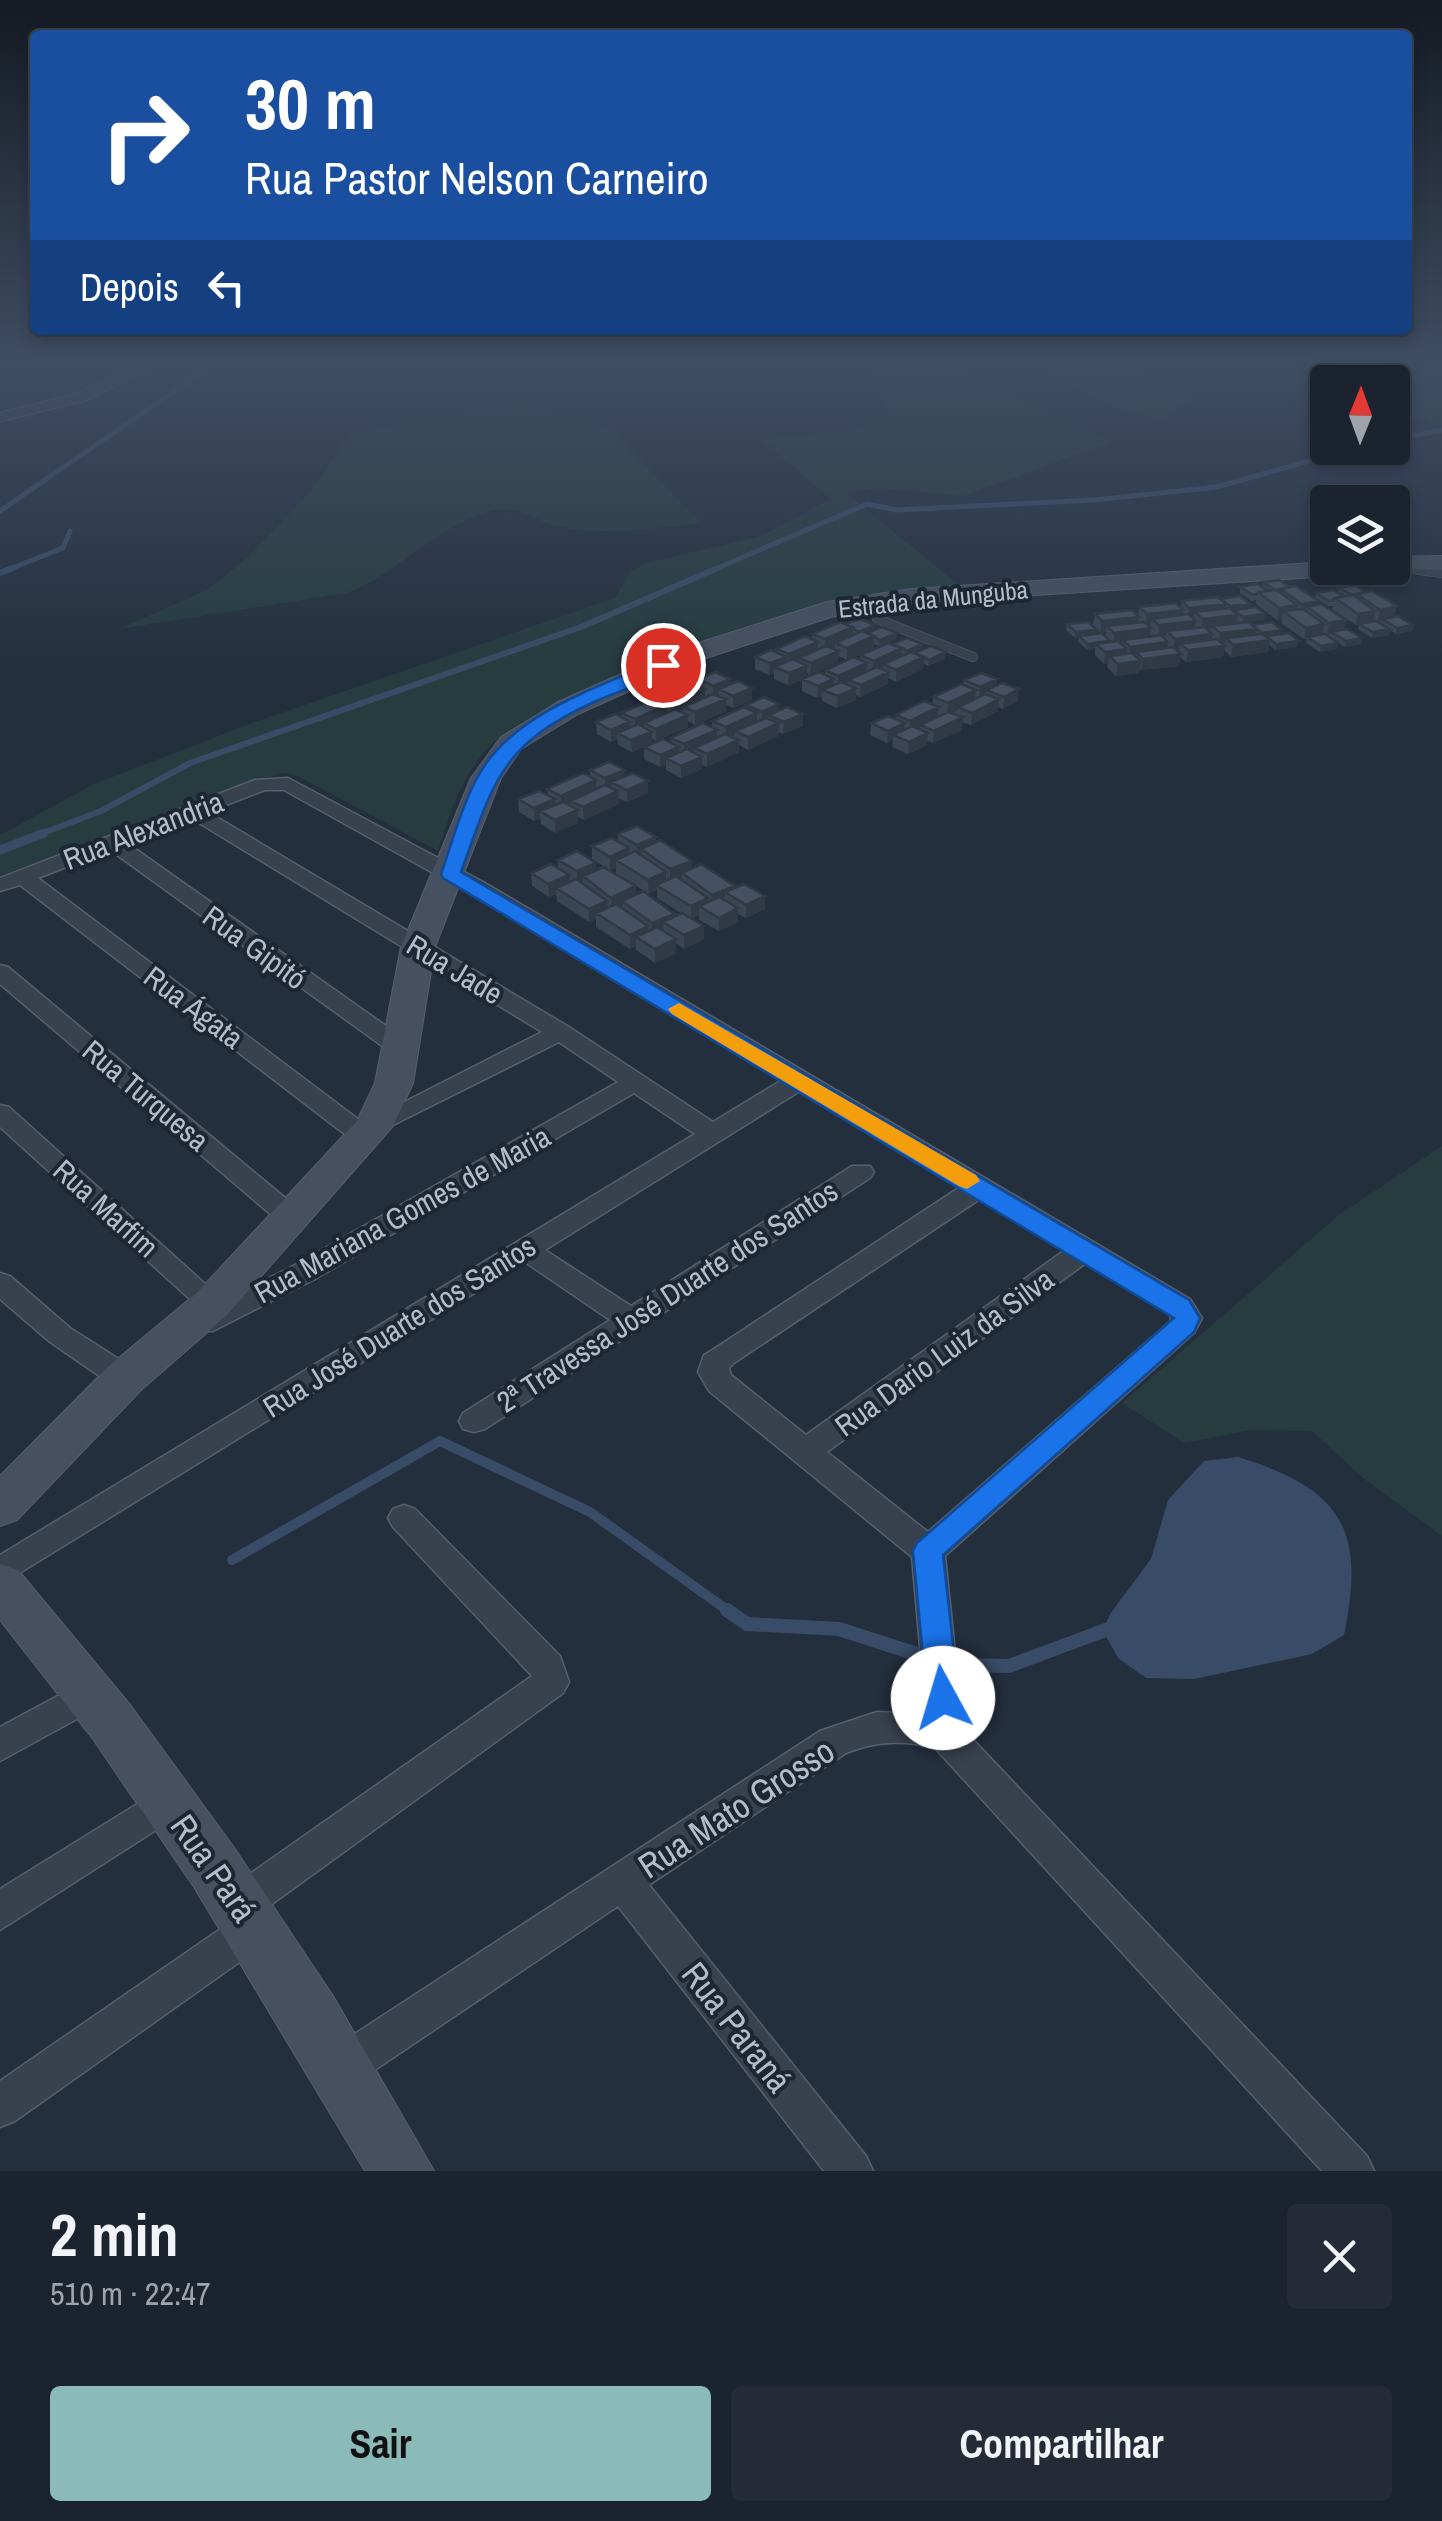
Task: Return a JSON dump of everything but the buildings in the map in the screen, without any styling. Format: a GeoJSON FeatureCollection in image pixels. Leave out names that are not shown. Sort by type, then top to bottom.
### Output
{"type":"FeatureCollection","features":[{"type":"Feature","properties":{"kind":"main road"},"geometry":{"type":"LineString","coordinates":[[1410,564],[1442,563]]}},
{"type":"Feature","properties":{"kind":"main road","name":"Estrada da Munguba"},"geometry":{"type":"LineString","coordinates":[[3,1495],[124,1378],[212,1304],[369,1131],[394,1082],[418,947],[486,778],[497,759],[529,728],[641,674],[746,634],[828,610],[911,596],[1310,570]]}},
{"type":"Feature","properties":{"kind":"main road","name":"Rua Pará"},"geometry":{"type":"LineString","coordinates":[[0,1584],[92,1692],[248,1915],[400,2171]]}},
{"type":"Feature","properties":{"kind":"street","name":"Rua Alexandria"},"geometry":{"type":"LineString","coordinates":[[0,886],[262,784],[288,784],[450,874]]}},
{"type":"Feature","properties":{"kind":"street","name":"Rua Jade"},"geometry":{"type":"LineString","coordinates":[[194,811],[560,1032],[712,1134]]}},
{"type":"Feature","properties":{"kind":"street","name":"Rua Gipitó"},"geometry":{"type":"LineString","coordinates":[[112,842],[401,1048]]}},
{"type":"Feature","properties":{"kind":"street"},"geometry":{"type":"LineString","coordinates":[[450,874],[1180,1306],[1187,1318],[1184,1326],[928,1551]]}},
{"type":"Feature","properties":{"kind":"street","name":"Rua Ágata"},"geometry":{"type":"LineString","coordinates":[[24,877],[369,1131]]}},
{"type":"Feature","properties":{"kind":"street","name":"Rua Turquesa"},"geometry":{"type":"LineString","coordinates":[[0,972],[292,1218]]}},
{"type":"Feature","properties":{"kind":"street"},"geometry":{"type":"LineString","coordinates":[[369,1131],[560,1032]]}},
{"type":"Feature","properties":{"kind":"street","name":"Rua José Duarte dos Santos"},"geometry":{"type":"LineString","coordinates":[[0,1572],[799,1081]]}},
{"type":"Feature","properties":{"kind":"street","name":"Rua Mariana Gomes de Maria"},"geometry":{"type":"LineString","coordinates":[[167,1342],[305,1272],[635,1082]]}},
{"type":"Feature","properties":{"kind":"street","name":"Rua Marfim"},"geometry":{"type":"LineString","coordinates":[[0,1113],[212,1304]]}},
{"type":"Feature","properties":{"kind":"street","name":"2ª Travessa José Duarte dos Santos"},"geometry":{"type":"LineString","coordinates":[[474,1421],[628,1318],[861,1172]]}},
{"type":"Feature","properties":{"kind":"street"},"geometry":{"type":"LineString","coordinates":[[978,1188],[715,1363],[714,1372],[720,1383],[928,1551],[946,1735],[1352,2171]]}},
{"type":"Feature","properties":{"kind":"street"},"geometry":{"type":"LineString","coordinates":[[524,1248],[628,1318]]}},
{"type":"Feature","properties":{"kind":"street","name":"Rua Dario Luiz da Silva"},"geometry":{"type":"LineString","coordinates":[[804,1453],[1083,1250]]}},
{"type":"Feature","properties":{"kind":"street"},"geometry":{"type":"LineString","coordinates":[[0,1283],[60,1335],[124,1378]]}},
{"type":"Feature","properties":{"kind":"street"},"geometry":{"type":"LineString","coordinates":[[0,2106],[551,1682],[548,1666],[404,1518]]}},
{"type":"Feature","properties":{"kind":"street"},"geometry":{"type":"LineString","coordinates":[[0,1745],[92,1692]]}},
{"type":"Feature","properties":{"kind":"street","name":"Rua Mato Grosso"},"geometry":{"type":"LineString","coordinates":[[342,2068],[833,1742],[869,1727],[906,1724],[946,1735]]}},
{"type":"Feature","properties":{"kind":"street"},"geometry":{"type":"LineString","coordinates":[[0,1911],[168,1802]]}},
{"type":"Feature","properties":{"kind":"street","name":"Rua Paraná"},"geometry":{"type":"LineString","coordinates":[[623,1882],[851,2171]]}},
{"type":"Feature","properties":{"kind":"lane"},"geometry":{"type":"LineString","coordinates":[[1410,568],[1442,573]]}},
{"type":"Feature","properties":{"kind":"lane"},"geometry":{"type":"LineString","coordinates":[[878,619],[973,656]]}},
{"type":"Feature","properties":{"kind":"green space"},"geometry":{"type":"Polygon","coordinates":[[[329,464],[644,464],[701,523],[631,530],[578,530],[552,525],[521,512],[495,510],[456,525],[385,573],[347,593],[119,629],[207,590],[247,558],[309,493],[329,464]]]}},
{"type":"Feature","properties":{"kind":"green space"},"geometry":{"type":"Polygon","coordinates":[[[791,464],[1050,464],[964,496],[877,488],[846,493],[960,586],[866,597],[775,618],[686,647],[547,708],[499,738],[477,762],[460,790],[438,851],[296,775],[281,773],[0,876],[0,835],[94,784],[252,723],[615,598],[630,572],[644,564],[761,536],[830,499],[791,464]]]}},
{"type":"Feature","properties":{"kind":"green space"},"geometry":{"type":"Polygon","coordinates":[[[1442,1146],[1442,1536],[1363,1478],[1312,1431],[1251,1430],[1184,1443],[1122,1403],[1339,1215],[1442,1146]]]}},
{"type":"Feature","properties":{"kind":"water"},"geometry":{"type":"Polygon","coordinates":[[[1238,1457],[1302,1483],[1323,1499],[1338,1518],[1348,1541],[1351,1567],[1344,1635],[1312,1654],[1194,1679],[1146,1678],[1118,1658],[1103,1631],[1110,1614],[1151,1559],[1168,1500],[1204,1461],[1238,1457]]]}},
{"type":"Feature","properties":{"kind":"waterway"},"geometry":{"type":"LineString","coordinates":[[0,511],[68,464]]}},
{"type":"Feature","properties":{"kind":"waterway"},"geometry":{"type":"LineString","coordinates":[[713,570],[867,504],[896,510],[1094,500],[1217,487],[1297,464]]}},
{"type":"Feature","properties":{"kind":"waterway"},"geometry":{"type":"LineString","coordinates":[[7,570],[63,548],[70,531]]}},
{"type":"Feature","properties":{"kind":"waterway"},"geometry":{"type":"LineString","coordinates":[[0,573],[13,568]]}},
{"type":"Feature","properties":{"kind":"waterway"},"geometry":{"type":"LineString","coordinates":[[38,835],[101,811],[190,763],[581,627],[718,568]]}},
{"type":"Feature","properties":{"kind":"waterway"},"geometry":{"type":"LineString","coordinates":[[0,850],[44,833]]}},
{"type":"Feature","properties":{"kind":"waterway"},"geometry":{"type":"LineString","coordinates":[[232,1560],[440,1441],[590,1512],[730,1612]]}},
{"type":"Feature","properties":{"kind":"waterway"},"geometry":{"type":"LineString","coordinates":[[727,1610],[747,1624],[839,1629],[929,1658]]}},
{"type":"Feature","properties":{"kind":"waterway"},"geometry":{"type":"LineString","coordinates":[[949,1665],[1009,1666],[1111,1628]]}},
{"type":"Feature","properties":{"kind":"slow traffic"},"geometry":{"type":"LineString","coordinates":[[679,1009],[967,1181]]}},
{"type":"Feature","properties":{"kind":"route"},"geometry":{"type":"LineString","coordinates":[[663,665],[529,728],[512,743],[486,778],[450,874],[1180,1306],[1187,1318],[1184,1326],[928,1551],[943,1698]]}}]}
